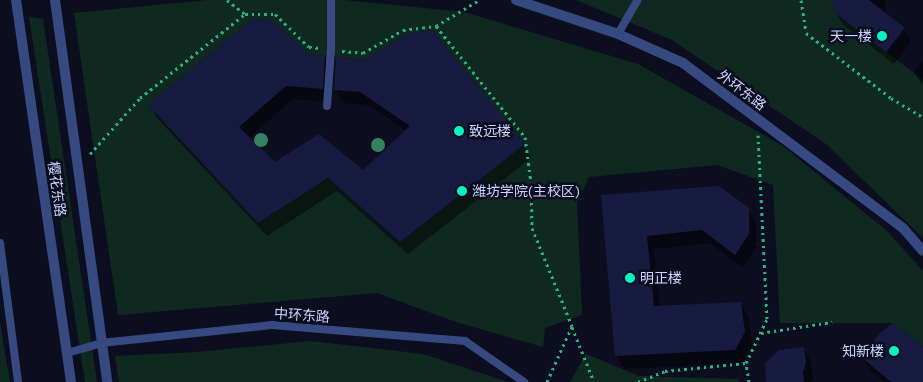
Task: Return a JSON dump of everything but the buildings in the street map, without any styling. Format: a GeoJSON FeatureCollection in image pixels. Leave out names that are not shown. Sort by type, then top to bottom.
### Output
{"type":"FeatureCollection","features":[{"type":"Feature","properties":{"kind":"street","name":"樱花东路"},"geometry":{"type":"LineString","coordinates":[[16,0],[71,382]]}},
{"type":"Feature","properties":{"kind":"street","name":"樱花东路"},"geometry":{"type":"LineString","coordinates":[[55,0],[107,382]]}},
{"type":"Feature","properties":{"kind":"street","name":"外环东路"},"geometry":{"type":"LineString","coordinates":[[516,0],[618,34],[684,63],[903,228],[923,251]]}},
{"type":"Feature","properties":{"kind":"lane"},"geometry":{"type":"LineString","coordinates":[[327,106],[331,50],[331,0]]}},
{"type":"Feature","properties":{"kind":"lane"},"geometry":{"type":"LineString","coordinates":[[618,34],[638,0]]}},
{"type":"Feature","properties":{"kind":"lane"},"geometry":{"type":"LineString","coordinates":[[0,243],[18,382]]}},
{"type":"Feature","properties":{"kind":"lane","name":"中环东路"},"geometry":{"type":"LineString","coordinates":[[67,353],[101,343],[272,325],[465,341],[524,382]]}},
{"type":"Feature","properties":{"kind":"path"},"geometry":{"type":"LineString","coordinates":[[226,0],[245,14],[275,14],[309,47],[363,53],[403,30],[436,26],[479,0]]}},
{"type":"Feature","properties":{"kind":"path"},"geometry":{"type":"LineString","coordinates":[[802,0],[806,32],[891,98],[923,117]]}},
{"type":"Feature","properties":{"kind":"path"},"geometry":{"type":"LineString","coordinates":[[77,168],[140,98],[245,14]]}},
{"type":"Feature","properties":{"kind":"path"},"geometry":{"type":"LineString","coordinates":[[436,26],[525,137],[531,183],[532,228],[594,382]]}},
{"type":"Feature","properties":{"kind":"path"},"geometry":{"type":"LineString","coordinates":[[749,382],[746,363],[767,319],[758,119]]}},
{"type":"Feature","properties":{"kind":"path"},"geometry":{"type":"LineString","coordinates":[[760,333],[832,322]]}},
{"type":"Feature","properties":{"kind":"path"},"geometry":{"type":"LineString","coordinates":[[547,382],[572,326]]}},
{"type":"Feature","properties":{"kind":"path"},"geometry":{"type":"LineString","coordinates":[[638,382],[665,371],[746,363]]}},
{"type":"Feature","properties":{"kind":"green space"},"geometry":{"type":"Polygon","coordinates":[[[207,0],[345,0],[464,12],[638,64],[783,146],[887,231],[923,271],[923,347],[893,323],[780,323],[773,185],[717,165],[589,177],[577,203],[582,315],[545,328],[543,347],[456,322],[377,293],[118,315],[74,13],[207,0]],[[253,19],[148,105],[258,223],[328,178],[400,242],[525,144],[432,30],[407,34],[365,60],[308,54],[273,21],[253,19]]]}},
{"type":"Feature","properties":{"kind":"green space"},"geometry":{"type":"Polygon","coordinates":[[[576,0],[832,0],[834,12],[923,80],[923,238],[826,144],[672,40],[576,0]]]}},
{"type":"Feature","properties":{"kind":"green space"},"geometry":{"type":"Polygon","coordinates":[[[29,17],[43,19],[97,382],[85,382],[29,17]]]}},
{"type":"Feature","properties":{"kind":"green space"},"geometry":{"type":"Polygon","coordinates":[[[0,323],[10,382],[0,382],[0,323]]]}},
{"type":"Feature","properties":{"kind":"green space"},"geometry":{"type":"Polygon","coordinates":[[[311,341],[423,354],[508,382],[119,382],[115,356],[197,352],[311,341]]]}},
{"type":"Feature","properties":{"kind":"green space"},"geometry":{"type":"Polygon","coordinates":[[[586,354],[639,376],[738,379],[739,382],[570,382],[586,354]]]}},
{"type":"Feature","properties":{"kind":"place","name":"天一楼"},"geometry":{"type":"Point","coordinates":[882,36]}},
{"type":"Feature","properties":{"kind":"place","name":"致远楼"},"geometry":{"type":"Point","coordinates":[459,131]}},
{"type":"Feature","properties":{"kind":"place","name":"潍坊学院(主校区)"},"geometry":{"type":"Point","coordinates":[462,191]}},
{"type":"Feature","properties":{"kind":"place","name":"明正楼"},"geometry":{"type":"Point","coordinates":[630,278]}},
{"type":"Feature","properties":{"kind":"place","name":"知新楼"},"geometry":{"type":"Point","coordinates":[894,351]}}]}
